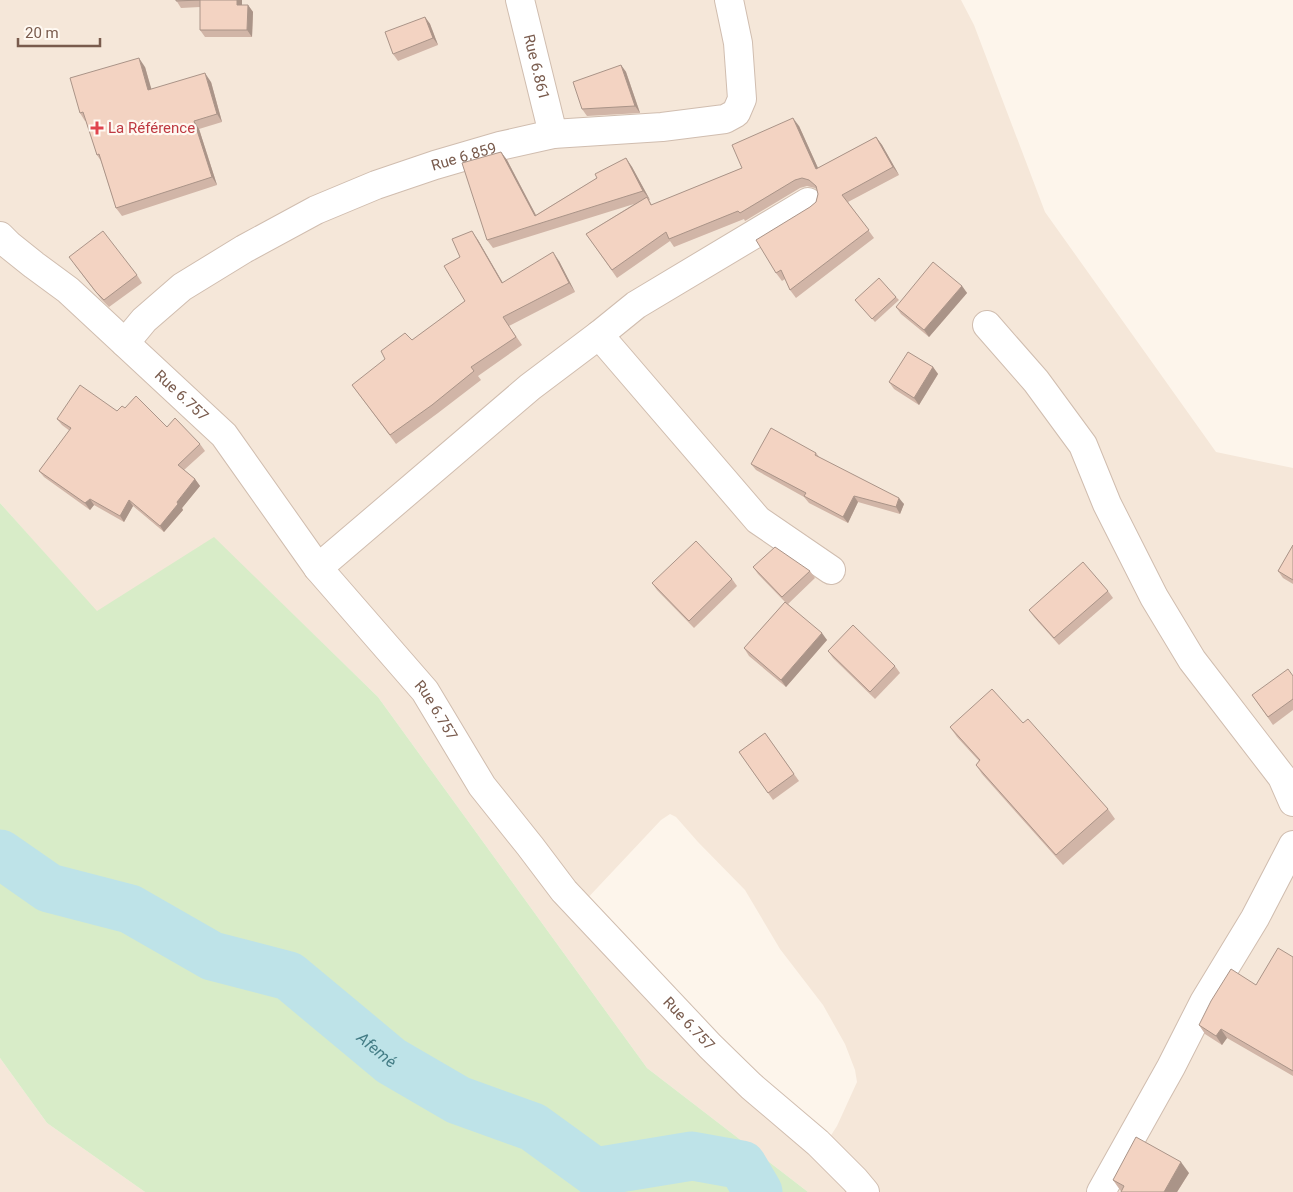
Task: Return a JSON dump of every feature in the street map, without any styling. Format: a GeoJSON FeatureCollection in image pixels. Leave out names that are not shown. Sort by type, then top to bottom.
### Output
{"type":"FeatureCollection","features":[{"type":"Feature","properties":{"kind":"street","name":"Rue 6.861"},"geometry":{"type":"LineString","coordinates":[[520,0],[553,134]]}},
{"type":"Feature","properties":{"kind":"street","name":"Rue 6.859"},"geometry":{"type":"LineString","coordinates":[[124,343],[144,320],[182,287],[244,249],[316,210],[376,185],[435,164],[553,134],[662,127],[725,119],[736,113],[742,99],[738,43],[729,0]]}},
{"type":"Feature","properties":{"kind":"street"},"geometry":{"type":"LineString","coordinates":[[318,568],[530,387],[636,305],[808,202]]}},
{"type":"Feature","properties":{"kind":"street","name":"Rue 6.757"},"geometry":{"type":"LineString","coordinates":[[3,244],[68,290],[224,435],[318,568],[425,691],[482,786],[564,892],[710,1046],[751,1086],[818,1143],[865,1192]]}},
{"type":"Feature","properties":{"kind":"street"},"geometry":{"type":"LineString","coordinates":[[987,325],[1036,381],[1083,446],[1107,504],[1154,597],[1192,660],[1282,776],[1293,802]]}},
{"type":"Feature","properties":{"kind":"street"},"geometry":{"type":"LineString","coordinates":[[599,335],[758,520],[831,570]]}},
{"type":"Feature","properties":{"kind":"street"},"geometry":{"type":"LineString","coordinates":[[1101,1192],[1204,1002],[1255,918],[1293,844]]}},
{"type":"Feature","properties":{"kind":"shaded area"},"geometry":{"type":"Polygon","coordinates":[[[0,0],[961,0],[974,25],[1045,212],[1216,452],[1293,468],[1293,1192],[808,1192],[647,1068],[378,697],[214,538],[97,612],[0,503],[0,0]],[[670,814],[661,820],[583,903],[826,1143],[837,1126],[857,1082],[855,1070],[845,1044],[823,1005],[780,949],[745,890],[676,817],[670,814]]]}},
{"type":"Feature","properties":{"kind":"shaded area"},"geometry":{"type":"Polygon","coordinates":[[[0,1058],[47,1123],[145,1192],[0,1192],[0,1058]]]}},
{"type":"Feature","properties":{"kind":"green space"},"geometry":{"type":"Polygon","coordinates":[[[0,503],[97,611],[214,537],[378,697],[647,1068],[808,1192],[145,1192],[47,1123],[0,1058],[0,503]]]}},
{"type":"Feature","properties":{"kind":"building"},"geometry":{"type":"Polygon","coordinates":[[[200,0],[237,0],[237,5],[248,5],[247,30],[200,30],[200,0]]]}},
{"type":"Feature","properties":{"kind":"building"},"geometry":{"type":"Polygon","coordinates":[[[425,17],[433,38],[393,54],[385,32],[425,17]]]}},
{"type":"Feature","properties":{"kind":"building"},"geometry":{"type":"Polygon","coordinates":[[[139,58],[148,90],[205,73],[217,114],[194,121],[212,177],[116,208],[99,154],[97,155],[83,112],[80,113],[70,78],[139,58]]]}},
{"type":"Feature","properties":{"kind":"building"},"geometry":{"type":"Polygon","coordinates":[[[621,65],[635,106],[582,109],[573,82],[621,65]]]}},
{"type":"Feature","properties":{"kind":"building"},"geometry":{"type":"Polygon","coordinates":[[[793,118],[816,169],[876,137],[893,167],[842,195],[869,230],[790,290],[781,270],[776,273],[756,240],[816,202],[818,194],[816,186],[809,180],[802,178],[795,180],[740,213],[738,211],[669,239],[666,232],[612,270],[586,234],[647,197],[651,205],[742,168],[732,145],[793,118]]]}},
{"type":"Feature","properties":{"kind":"building"},"geometry":{"type":"Polygon","coordinates":[[[501,152],[535,216],[597,178],[595,174],[626,158],[643,191],[487,240],[462,163],[501,152]]]}},
{"type":"Feature","properties":{"kind":"building"},"geometry":{"type":"Polygon","coordinates":[[[103,231],[137,275],[104,300],[69,257],[103,231]]]}},
{"type":"Feature","properties":{"kind":"building"},"geometry":{"type":"Polygon","coordinates":[[[472,231],[502,283],[553,252],[569,283],[503,317],[516,337],[471,367],[474,371],[432,405],[390,435],[352,385],[385,359],[381,351],[405,333],[412,340],[465,301],[444,266],[460,257],[452,239],[472,231]]]}},
{"type":"Feature","properties":{"kind":"building"},"geometry":{"type":"Polygon","coordinates":[[[933,262],[962,286],[924,330],[896,307],[933,262]]]}},
{"type":"Feature","properties":{"kind":"building"},"geometry":{"type":"Polygon","coordinates":[[[879,278],[896,297],[872,319],[855,300],[879,278]]]}},
{"type":"Feature","properties":{"kind":"building"},"geometry":{"type":"Polygon","coordinates":[[[908,352],[933,367],[914,398],[889,382],[908,352]]]}},
{"type":"Feature","properties":{"kind":"building"},"geometry":{"type":"Polygon","coordinates":[[[80,385],[117,411],[122,406],[125,408],[136,396],[167,427],[175,418],[200,444],[178,465],[195,479],[160,526],[129,500],[120,516],[90,499],[85,503],[39,471],[71,428],[57,419],[80,385]]]}},
{"type":"Feature","properties":{"kind":"building"},"geometry":{"type":"Polygon","coordinates":[[[771,428],[816,453],[815,455],[899,498],[896,507],[854,496],[843,517],[804,496],[806,493],[751,464],[771,428]]]}},
{"type":"Feature","properties":{"kind":"building"},"geometry":{"type":"Polygon","coordinates":[[[696,541],[732,579],[689,621],[652,583],[696,541]]]}},
{"type":"Feature","properties":{"kind":"building"},"geometry":{"type":"Polygon","coordinates":[[[1293,545],[1293,580],[1278,571],[1293,545]]]}},
{"type":"Feature","properties":{"kind":"building"},"geometry":{"type":"Polygon","coordinates":[[[775,547],[810,571],[782,597],[753,567],[775,547]]]}},
{"type":"Feature","properties":{"kind":"building"},"geometry":{"type":"Polygon","coordinates":[[[1083,562],[1108,591],[1054,638],[1029,610],[1083,562]]]}},
{"type":"Feature","properties":{"kind":"building"},"geometry":{"type":"Polygon","coordinates":[[[785,602],[822,633],[781,680],[744,648],[785,602]]]}},
{"type":"Feature","properties":{"kind":"building"},"geometry":{"type":"Polygon","coordinates":[[[853,625],[895,666],[870,692],[828,651],[853,625]]]}},
{"type":"Feature","properties":{"kind":"building"},"geometry":{"type":"Polygon","coordinates":[[[1288,669],[1293,676],[1293,699],[1268,717],[1252,695],[1288,669]]]}},
{"type":"Feature","properties":{"kind":"building"},"geometry":{"type":"Polygon","coordinates":[[[992,689],[1023,723],[1028,719],[1108,809],[1056,855],[976,765],[980,760],[950,727],[992,689]]]}},
{"type":"Feature","properties":{"kind":"building"},"geometry":{"type":"Polygon","coordinates":[[[765,733],[794,774],[768,793],[739,752],[765,733]]]}},
{"type":"Feature","properties":{"kind":"building"},"geometry":{"type":"Polygon","coordinates":[[[1278,948],[1293,957],[1293,1071],[1221,1029],[1216,1036],[1199,1025],[1231,969],[1256,985],[1278,948]]]}},
{"type":"Feature","properties":{"kind":"building"},"geometry":{"type":"Polygon","coordinates":[[[1136,1137],[1181,1162],[1164,1192],[1121,1192],[1124,1186],[1113,1180],[1136,1137]]]}},
{"type":"Feature","properties":{"kind":"waterway","name":"Afemé"},"geometry":{"type":"LineString","coordinates":[[0,854],[49,888],[130,909],[212,956],[289,976],[391,1061],[458,1100],[533,1127],[595,1172],[692,1156],[742,1165],[758,1192]]}},
{"type":"Feature","properties":{"kind":"place","name":"La Référence"},"geometry":{"type":"Point","coordinates":[97,128]}}]}
